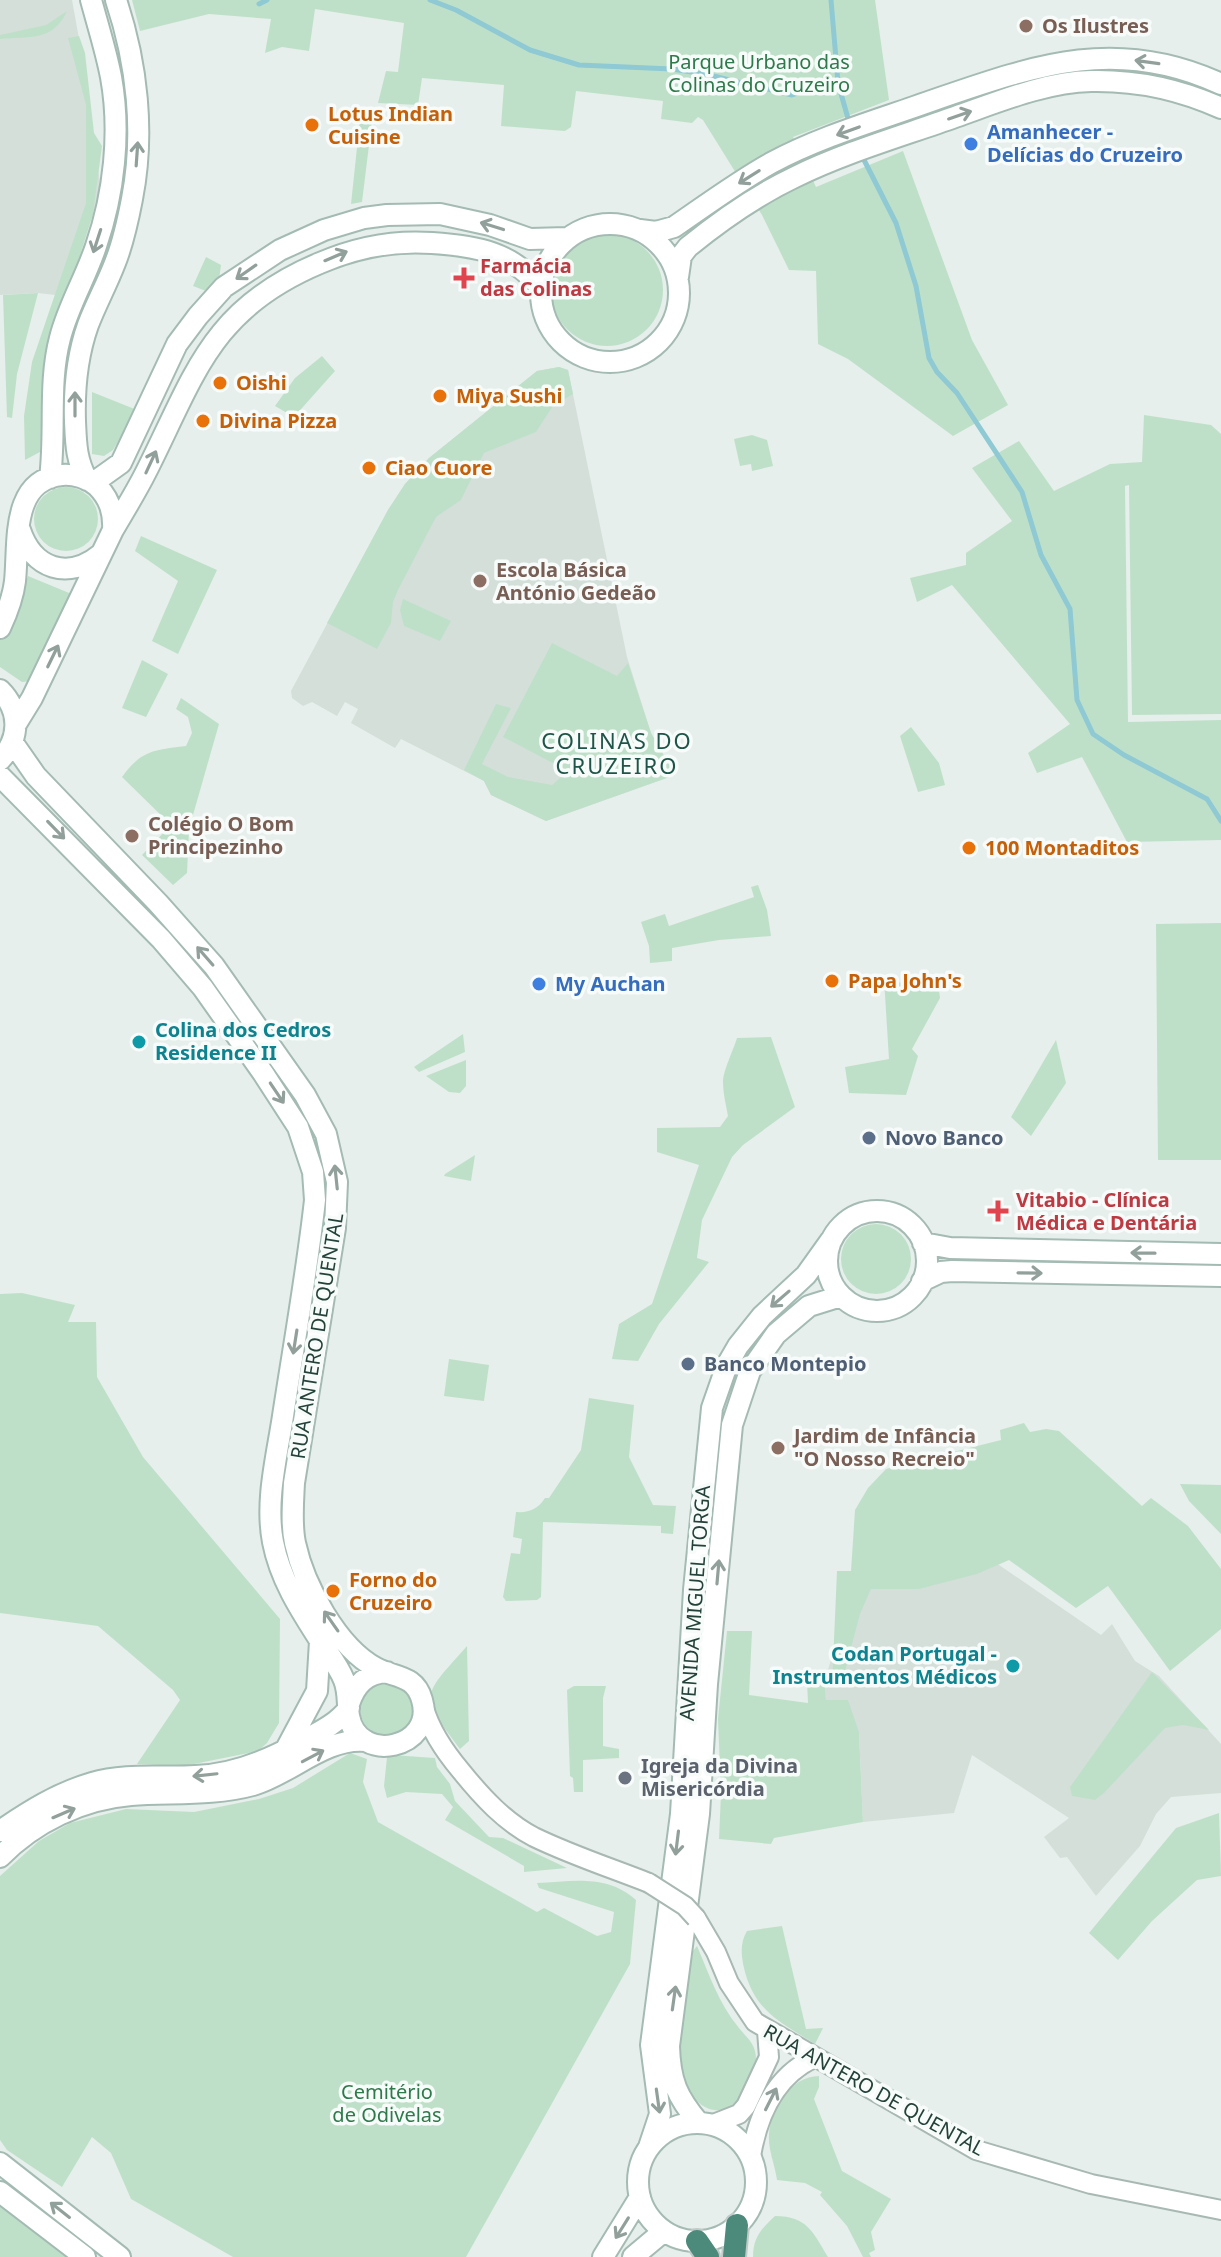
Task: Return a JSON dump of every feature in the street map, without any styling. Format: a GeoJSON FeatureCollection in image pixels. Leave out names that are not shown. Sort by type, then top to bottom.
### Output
{"type":"FeatureCollection","features":[{"type":"Feature","properties":{"kind":"highway"},"geometry":{"type":"LineString","coordinates":[[734,2257],[737,2225]]}},
{"type":"Feature","properties":{"kind":"main road"},"geometry":{"type":"LineString","coordinates":[[50,478],[54,370],[60,338],[95,248],[105,216],[113,170],[113,95],[91,0]]}},
{"type":"Feature","properties":{"kind":"main road"},"geometry":{"type":"LineString","coordinates":[[113,530],[110,504],[78,462],[75,397],[77,372],[88,327],[116,262],[125,230],[138,140],[137,104],[128,41],[116,0]]}},
{"type":"Feature","properties":{"kind":"main road"},"geometry":{"type":"LineString","coordinates":[[1221,84],[1155,62],[1079,59],[1012,74],[818,142],[770,164],[674,227],[656,232],[602,224],[584,229],[567,238],[546,262],[541,288],[543,311],[550,328],[561,342],[576,353],[593,360],[628,359],[645,353],[670,327],[678,302],[681,256],[701,236],[747,204],[827,162],[997,102],[1068,83],[1150,83],[1221,108]]}},
{"type":"Feature","properties":{"kind":"main road"},"geometry":{"type":"LineString","coordinates":[[0,628],[10,606],[15,582],[20,514],[25,499],[35,487],[50,478],[64,475],[90,481],[116,469],[177,344],[224,287],[280,250],[324,230],[364,218],[440,214],[490,225],[530,239],[567,238]]}},
{"type":"Feature","properties":{"kind":"main road"},"geometry":{"type":"LineString","coordinates":[[640,230],[665,250],[678,277]]}},
{"type":"Feature","properties":{"kind":"main road"},"geometry":{"type":"LineString","coordinates":[[0,760],[113,530],[145,474],[187,384],[209,348],[243,310],[293,274],[350,250],[383,244],[417,242],[457,245],[494,254],[518,264],[541,288]]}},
{"type":"Feature","properties":{"kind":"main road"},"geometry":{"type":"LineString","coordinates":[[20,530],[25,545],[35,557],[48,565],[62,569],[77,568],[91,563],[101,554]]}},
{"type":"Feature","properties":{"kind":"main road","name":"RUA ANTERO DE QUENTAL"},"geometry":{"type":"LineString","coordinates":[[0,690],[10,702],[14,734],[36,776],[214,966],[305,1095],[326,1134],[337,1182],[335,1228],[294,1483],[295,1542],[310,1587],[335,1628],[367,1662],[414,1684],[424,1708]]}},
{"type":"Feature","properties":{"kind":"main road","name":"RUA ANTERO DE QUENTAL"},"geometry":{"type":"LineString","coordinates":[[0,776],[175,954],[203,988],[284,1102],[307,1149],[315,1200],[272,1489],[272,1540],[279,1567],[294,1600],[344,1681],[354,1728],[366,1741]]}},
{"type":"Feature","properties":{"kind":"main road"},"geometry":{"type":"LineString","coordinates":[[878,1211],[902,1218],[923,1243],[926,1262],[922,1281],[911,1297],[885,1310],[866,1310],[841,1296],[834,1288],[827,1270],[828,1250],[836,1231],[852,1218],[878,1211]]}},
{"type":"Feature","properties":{"kind":"main road","name":"AVENIDA MIGUEL TORGA"},"geometry":{"type":"LineString","coordinates":[[649,2147],[660,2114],[652,2059],[652,2033],[681,1814],[694,1590],[712,1408],[727,1365],[738,1346],[762,1316],[806,1275],[831,1240]]}},
{"type":"Feature","properties":{"kind":"main road"},"geometry":{"type":"LineString","coordinates":[[923,1243],[950,1248],[1221,1254]]}},
{"type":"Feature","properties":{"kind":"main road"},"geometry":{"type":"LineString","coordinates":[[922,1281],[941,1272],[952,1271],[1221,1276]]}},
{"type":"Feature","properties":{"kind":"main road","name":"AVENIDA MIGUEL TORGA"},"geometry":{"type":"LineString","coordinates":[[705,2124],[682,2104],[672,2074],[669,2046],[699,1814],[708,1671],[732,1425],[750,1371],[776,1334],[809,1306],[841,1296]]}},
{"type":"Feature","properties":{"kind":"main road"},"geometry":{"type":"LineString","coordinates":[[285,1751],[317,1691],[320,1641]]}},
{"type":"Feature","properties":{"kind":"main road"},"geometry":{"type":"LineString","coordinates":[[0,1831],[54,1797],[93,1782],[233,1771],[285,1751],[335,1723],[364,1679],[387,1672]]}},
{"type":"Feature","properties":{"kind":"main road"},"geometry":{"type":"LineString","coordinates":[[0,1857],[40,1824],[98,1801],[127,1795],[207,1794],[257,1784],[345,1741],[366,1741],[383,1747],[401,1744],[415,1733],[424,1708]]}},
{"type":"Feature","properties":{"kind":"main road"},"geometry":{"type":"LineString","coordinates":[[705,2124],[732,2136],[751,2156],[756,2183],[747,2213],[737,2225],[702,2249],[664,2231],[653,2222],[640,2197],[638,2180],[641,2163],[649,2147],[673,2128],[705,2124]]}},
{"type":"Feature","properties":{"kind":"main road"},"geometry":{"type":"LineString","coordinates":[[0,2163],[120,2257]]}},
{"type":"Feature","properties":{"kind":"main road"},"geometry":{"type":"LineString","coordinates":[[0,2192],[85,2257]]}},
{"type":"Feature","properties":{"kind":"main road"},"geometry":{"type":"LineString","coordinates":[[603,2257],[640,2197]]}},
{"type":"Feature","properties":{"kind":"main road"},"geometry":{"type":"LineString","coordinates":[[633,2257],[664,2231]]}},
{"type":"Feature","properties":{"kind":"street","name":"RUA ANTERO DE QUENTAL"},"geometry":{"type":"LineString","coordinates":[[424,1708],[446,1754],[493,1807],[533,1836],[649,1883],[678,1900],[696,1918],[738,1998],[755,2022],[767,2031],[976,2150],[1091,2184],[1221,2210]]}},
{"type":"Feature","properties":{"kind":"street"},"geometry":{"type":"LineString","coordinates":[[401,1744],[419,1744],[446,1754]]}},
{"type":"Feature","properties":{"kind":"street"},"geometry":{"type":"LineString","coordinates":[[705,2124],[739,2114],[746,2106],[769,2057],[767,2031]]}},
{"type":"Feature","properties":{"kind":"street"},"geometry":{"type":"LineString","coordinates":[[751,2156],[756,2129],[781,2080],[798,2065],[814,2058]]}},
{"type":"Feature","properties":{"kind":"shaded area"},"geometry":{"type":"Polygon","coordinates":[[[0,0],[72,0],[101,190],[64,296],[38,293],[0,295],[0,0]]]}},
{"type":"Feature","properties":{"kind":"shaded area","name":"Escola Básica António Gedeão"},"geometry":{"type":"Polygon","coordinates":[[[559,367],[568,370],[627,657],[651,733],[675,775],[546,821],[491,795],[484,781],[401,739],[395,748],[351,723],[358,709],[345,702],[337,716],[312,702],[303,706],[292,698],[291,691],[405,484],[429,458],[537,371],[559,367]]]}},
{"type":"Feature","properties":{"kind":"shaded area"},"geometry":{"type":"Polygon","coordinates":[[[986,1556],[1101,1635],[1112,1624],[1135,1661],[1159,1676],[1221,1744],[1221,1793],[1171,1797],[1156,1814],[1140,1846],[1096,1896],[1067,1857],[1060,1858],[1044,1837],[1069,1818],[972,1755],[954,1813],[863,1822],[859,1732],[826,1700],[825,1680],[850,1596],[856,1587],[986,1556]]]}},
{"type":"Feature","properties":{"kind":"green space","name":"Parque Urbano das Colinas do Cruzeiro"},"geometry":{"type":"Polygon","coordinates":[[[132,0],[875,0],[889,100],[793,137],[816,187],[903,151],[972,340],[1008,405],[953,436],[848,359],[818,344],[816,271],[789,270],[762,215],[703,120],[698,117],[692,123],[661,119],[663,101],[576,91],[571,127],[565,131],[501,126],[504,85],[422,78],[418,105],[378,103],[386,71],[398,72],[404,23],[315,9],[309,51],[282,47],[265,53],[271,19],[209,14],[140,31],[132,0]]]}},
{"type":"Feature","properties":{"kind":"green space"},"geometry":{"type":"Polygon","coordinates":[[[67,11],[48,33],[0,39],[0,35],[46,25],[67,11]]]}},
{"type":"Feature","properties":{"kind":"green space"},"geometry":{"type":"Polygon","coordinates":[[[79,36],[85,53],[94,133],[102,146],[93,214],[50,351],[40,452],[25,460],[24,416],[32,362],[86,203],[86,105],[68,38],[79,36]]]}},
{"type":"Feature","properties":{"kind":"green space"},"geometry":{"type":"Polygon","coordinates":[[[360,119],[372,121],[362,202],[351,204],[360,119]]]}},
{"type":"Feature","properties":{"kind":"green space"},"geometry":{"type":"Polygon","coordinates":[[[607,234],[629,238],[647,250],[659,268],[663,290],[659,312],[647,330],[629,342],[607,346],[585,342],[567,330],[555,312],[551,290],[555,268],[567,250],[585,238],[607,234]]]}},
{"type":"Feature","properties":{"kind":"green space"},"geometry":{"type":"Polygon","coordinates":[[[206,257],[221,265],[219,280],[206,291],[193,286],[206,257]]]}},
{"type":"Feature","properties":{"kind":"green space"},"geometry":{"type":"Polygon","coordinates":[[[38,293],[17,374],[12,418],[7,417],[3,295],[38,293]]]}},
{"type":"Feature","properties":{"kind":"green space"},"geometry":{"type":"Polygon","coordinates":[[[322,356],[335,371],[294,417],[275,406],[295,378],[322,356]]]}},
{"type":"Feature","properties":{"kind":"green space"},"geometry":{"type":"Polygon","coordinates":[[[559,367],[568,370],[573,394],[553,406],[536,432],[484,453],[461,500],[436,517],[398,590],[393,602],[391,623],[377,649],[327,623],[405,484],[429,458],[537,371],[559,367]]]}},
{"type":"Feature","properties":{"kind":"green space"},"geometry":{"type":"Polygon","coordinates":[[[92,392],[137,410],[113,450],[104,456],[92,454],[92,392]]]}},
{"type":"Feature","properties":{"kind":"green space"},"geometry":{"type":"Polygon","coordinates":[[[1144,415],[1211,425],[1221,434],[1221,714],[1132,715],[1129,485],[1125,486],[1128,722],[1221,720],[1221,840],[1127,842],[1082,757],[1037,773],[1028,753],[1070,724],[952,585],[917,602],[910,578],[966,565],[966,553],[1012,521],[972,468],[1019,441],[1054,491],[1110,464],[1142,462],[1144,415]]]}},
{"type":"Feature","properties":{"kind":"green space"},"geometry":{"type":"Polygon","coordinates":[[[752,435],[767,440],[773,466],[752,471],[751,464],[740,466],[734,439],[752,435]]]}},
{"type":"Feature","properties":{"kind":"green space"},"geometry":{"type":"Polygon","coordinates":[[[66,487],[78,489],[89,496],[96,507],[96,531],[89,542],[78,549],[66,551],[54,549],[43,542],[36,531],[34,519],[36,507],[43,496],[54,489],[66,487]]]}},
{"type":"Feature","properties":{"kind":"green space"},"geometry":{"type":"Polygon","coordinates":[[[141,536],[217,570],[178,654],[152,641],[178,581],[135,551],[141,536]]]}},
{"type":"Feature","properties":{"kind":"green space"},"geometry":{"type":"Polygon","coordinates":[[[28,576],[74,595],[32,681],[22,682],[0,667],[0,636],[17,608],[28,576]]]}},
{"type":"Feature","properties":{"kind":"green space"},"geometry":{"type":"Polygon","coordinates":[[[403,599],[451,621],[440,641],[404,626],[400,610],[403,599]]]}},
{"type":"Feature","properties":{"kind":"green space"},"geometry":{"type":"Polygon","coordinates":[[[552,643],[617,676],[628,663],[651,733],[675,775],[546,821],[491,795],[484,781],[464,770],[496,704],[511,708],[482,764],[508,777],[552,785],[568,771],[503,737],[552,643]]]}},
{"type":"Feature","properties":{"kind":"green space"},"geometry":{"type":"Polygon","coordinates":[[[142,660],[168,674],[146,717],[122,708],[142,660]]]}},
{"type":"Feature","properties":{"kind":"green space"},"geometry":{"type":"Polygon","coordinates":[[[181,698],[219,724],[189,829],[187,873],[173,885],[142,855],[171,825],[122,777],[136,761],[150,752],[186,746],[192,733],[188,717],[176,709],[181,698]]]}},
{"type":"Feature","properties":{"kind":"green space"},"geometry":{"type":"Polygon","coordinates":[[[911,727],[939,763],[945,785],[918,792],[900,736],[911,727]]]}},
{"type":"Feature","properties":{"kind":"green space"},"geometry":{"type":"Polygon","coordinates":[[[758,885],[767,910],[771,936],[672,948],[672,961],[650,963],[649,946],[641,922],[665,914],[669,926],[754,897],[751,887],[758,885]]]}},
{"type":"Feature","properties":{"kind":"green space"},"geometry":{"type":"Polygon","coordinates":[[[1221,923],[1221,1160],[1158,1160],[1156,924],[1221,923]]]}},
{"type":"Feature","properties":{"kind":"green space"},"geometry":{"type":"Polygon","coordinates":[[[884,979],[939,991],[940,998],[912,1049],[918,1056],[906,1095],[849,1093],[845,1067],[889,1059],[884,979]]]}},
{"type":"Feature","properties":{"kind":"green space"},"geometry":{"type":"Polygon","coordinates":[[[463,1034],[465,1052],[419,1072],[414,1067],[463,1034]]]}},
{"type":"Feature","properties":{"kind":"green space"},"geometry":{"type":"Polygon","coordinates":[[[771,1037],[795,1107],[743,1145],[732,1157],[702,1220],[697,1258],[709,1262],[659,1324],[638,1361],[612,1359],[619,1324],[652,1304],[699,1165],[657,1152],[657,1128],[720,1127],[728,1116],[723,1077],[737,1038],[771,1037]]]}},
{"type":"Feature","properties":{"kind":"green space"},"geometry":{"type":"Polygon","coordinates":[[[1056,1040],[1066,1083],[1031,1136],[1011,1117],[1056,1040]]]}},
{"type":"Feature","properties":{"kind":"green space"},"geometry":{"type":"Polygon","coordinates":[[[466,1060],[466,1086],[460,1093],[449,1092],[426,1076],[466,1060]]]}},
{"type":"Feature","properties":{"kind":"green space"},"geometry":{"type":"Polygon","coordinates":[[[475,1155],[471,1181],[444,1176],[445,1174],[475,1155]]]}},
{"type":"Feature","properties":{"kind":"green space"},"geometry":{"type":"Polygon","coordinates":[[[876,1224],[901,1234],[911,1259],[901,1284],[876,1294],[851,1284],[841,1259],[851,1234],[876,1224]]]}},
{"type":"Feature","properties":{"kind":"green space"},"geometry":{"type":"Polygon","coordinates":[[[22,1293],[75,1305],[68,1322],[96,1322],[97,1377],[143,1457],[280,1619],[279,1723],[258,1751],[184,1766],[137,1764],[180,1700],[173,1690],[98,1626],[0,1613],[0,1294],[22,1293]]]}},
{"type":"Feature","properties":{"kind":"green space"},"geometry":{"type":"Polygon","coordinates":[[[449,1359],[489,1365],[484,1401],[444,1396],[449,1359]]]}},
{"type":"Feature","properties":{"kind":"green space"},"geometry":{"type":"Polygon","coordinates":[[[589,1398],[634,1405],[629,1457],[653,1505],[676,1506],[673,1534],[661,1533],[661,1526],[543,1522],[541,1597],[537,1600],[506,1601],[503,1597],[511,1553],[520,1554],[522,1539],[513,1537],[516,1512],[533,1510],[549,1498],[581,1450],[589,1398]]]}},
{"type":"Feature","properties":{"kind":"green space"},"geometry":{"type":"Polygon","coordinates":[[[1024,1423],[1030,1432],[1046,1429],[1059,1431],[1142,1506],[1151,1498],[1188,1526],[1221,1569],[1221,1629],[1170,1671],[1108,1586],[1076,1608],[1009,1560],[977,1574],[919,1589],[871,1589],[860,1614],[841,1686],[832,1685],[837,1571],[851,1571],[855,1510],[868,1488],[886,1469],[1001,1440],[1000,1430],[1024,1423]]]}},
{"type":"Feature","properties":{"kind":"green space"},"geometry":{"type":"Polygon","coordinates":[[[1180,1484],[1221,1485],[1221,1534],[1189,1501],[1180,1484]]]}},
{"type":"Feature","properties":{"kind":"green space"},"geometry":{"type":"Polygon","coordinates":[[[727,1631],[752,1631],[749,1695],[808,1703],[807,1682],[825,1680],[826,1700],[848,1700],[859,1732],[863,1822],[774,1838],[771,1844],[719,1839],[718,1719],[727,1631]]]}},
{"type":"Feature","properties":{"kind":"green space"},"geometry":{"type":"Polygon","coordinates":[[[467,1646],[469,1741],[460,1749],[437,1716],[431,1696],[441,1676],[467,1646]]]}},
{"type":"Feature","properties":{"kind":"green space"},"geometry":{"type":"Polygon","coordinates":[[[1152,1672],[1209,1730],[1183,1725],[1165,1728],[1095,1800],[1072,1796],[1070,1787],[1152,1672]]]}},
{"type":"Feature","properties":{"kind":"green space"},"geometry":{"type":"Polygon","coordinates":[[[387,1682],[406,1690],[414,1709],[406,1728],[387,1736],[368,1728],[360,1709],[368,1690],[387,1682]]]}},
{"type":"Feature","properties":{"kind":"green space"},"geometry":{"type":"Polygon","coordinates":[[[574,1686],[606,1686],[603,1746],[619,1749],[619,1758],[583,1760],[583,1792],[574,1792],[573,1778],[570,1776],[567,1690],[574,1686]]]}},
{"type":"Feature","properties":{"kind":"green space","name":"Cemitério de Odivelas"},"geometry":{"type":"Polygon","coordinates":[[[350,1753],[367,1759],[363,1782],[378,1822],[537,1912],[544,1908],[597,1936],[611,1932],[614,1912],[539,1888],[537,1883],[602,1883],[614,1886],[636,1900],[630,1964],[466,2257],[233,2257],[131,2199],[111,2153],[92,2137],[62,2187],[7,2150],[0,2140],[0,1876],[39,1841],[70,1823],[126,1809],[194,1812],[259,1799],[293,1788],[350,1753]]]}},
{"type":"Feature","properties":{"kind":"green space"},"geometry":{"type":"Polygon","coordinates":[[[387,1757],[435,1758],[437,1767],[450,1784],[455,1801],[489,1837],[503,1838],[567,1868],[524,1872],[524,1866],[445,1820],[453,1807],[442,1794],[406,1792],[387,1798],[384,1786],[387,1757]]]}},
{"type":"Feature","properties":{"kind":"green space"},"geometry":{"type":"Polygon","coordinates":[[[1219,1813],[1221,1876],[1197,1880],[1152,1921],[1118,1960],[1089,1933],[1176,1828],[1219,1813]]]}},
{"type":"Feature","properties":{"kind":"green space"},"geometry":{"type":"Polygon","coordinates":[[[782,1926],[806,2029],[823,2028],[815,2044],[770,2014],[748,1983],[742,1959],[747,1931],[782,1926]]]}},
{"type":"Feature","properties":{"kind":"green space"},"geometry":{"type":"Polygon","coordinates":[[[697,1946],[720,1999],[756,2054],[755,2065],[740,2098],[719,2110],[704,2106],[692,2095],[681,2064],[682,2015],[693,1951],[697,1946]]]}},
{"type":"Feature","properties":{"kind":"green space"},"geometry":{"type":"Polygon","coordinates":[[[819,2076],[814,2099],[842,2171],[891,2199],[871,2232],[875,2250],[869,2253],[871,2257],[863,2257],[847,2226],[820,2195],[822,2192],[805,2183],[777,2180],[769,2141],[773,2115],[791,2088],[809,2077],[819,2076]]]}},
{"type":"Feature","properties":{"kind":"green space"},"geometry":{"type":"Polygon","coordinates":[[[0,2204],[69,2257],[0,2257],[0,2204]]]}},
{"type":"Feature","properties":{"kind":"green space"},"geometry":{"type":"Polygon","coordinates":[[[775,2216],[802,2222],[828,2257],[753,2257],[759,2234],[775,2216]]]}},
{"type":"Feature","properties":{"kind":"waterway"},"geometry":{"type":"LineString","coordinates":[[259,4],[267,0]]}},
{"type":"Feature","properties":{"kind":"waterway"},"geometry":{"type":"LineString","coordinates":[[430,0],[456,10],[530,50],[579,65],[672,69],[792,95],[838,83],[849,122]]}},
{"type":"Feature","properties":{"kind":"waterway"},"geometry":{"type":"LineString","coordinates":[[831,0],[838,83]]}},
{"type":"Feature","properties":{"kind":"waterway"},"geometry":{"type":"LineString","coordinates":[[861,154],[896,223],[916,286],[929,358],[937,372],[957,393],[1022,492],[1041,555],[1070,609],[1077,700],[1093,734],[1124,755],[1207,799],[1221,821]]}},
{"type":"Feature","properties":{"kind":"place","name":"Os Ilustres"},"geometry":{"type":"Point","coordinates":[1026,26]}},
{"type":"Feature","properties":{"kind":"place","name":"Lotus Indian Cuisine"},"geometry":{"type":"Point","coordinates":[312,125]}},
{"type":"Feature","properties":{"kind":"place","name":"Amanhecer - Delícias do Cruzeiro"},"geometry":{"type":"Point","coordinates":[971,144]}},
{"type":"Feature","properties":{"kind":"place","name":"Farmácia das Colinas"},"geometry":{"type":"Point","coordinates":[464,278]}},
{"type":"Feature","properties":{"kind":"place","name":"Oishi"},"geometry":{"type":"Point","coordinates":[220,383]}},
{"type":"Feature","properties":{"kind":"place","name":"Miya Sushi"},"geometry":{"type":"Point","coordinates":[440,396]}},
{"type":"Feature","properties":{"kind":"place","name":"Divina Pizza"},"geometry":{"type":"Point","coordinates":[203,421]}},
{"type":"Feature","properties":{"kind":"place","name":"Ciao Cuore"},"geometry":{"type":"Point","coordinates":[369,468]}},
{"type":"Feature","properties":{"kind":"place","name":"Escola Básica António Gedeão"},"geometry":{"type":"Point","coordinates":[480,581]}},
{"type":"Feature","properties":{"kind":"place","name":"Colégio O Bom Principezinho"},"geometry":{"type":"Point","coordinates":[132,836]}},
{"type":"Feature","properties":{"kind":"place","name":"100 Montaditos"},"geometry":{"type":"Point","coordinates":[969,848]}},
{"type":"Feature","properties":{"kind":"place","name":"Papa John's"},"geometry":{"type":"Point","coordinates":[832,981]}},
{"type":"Feature","properties":{"kind":"place","name":"My Auchan"},"geometry":{"type":"Point","coordinates":[539,984]}},
{"type":"Feature","properties":{"kind":"place","name":"Colina dos Cedros Residence II"},"geometry":{"type":"Point","coordinates":[139,1042]}},
{"type":"Feature","properties":{"kind":"place","name":"Novo Banco"},"geometry":{"type":"Point","coordinates":[869,1138]}},
{"type":"Feature","properties":{"kind":"place","name":"Vitabio - Clínica Médica e Dentária"},"geometry":{"type":"Point","coordinates":[998,1211]}},
{"type":"Feature","properties":{"kind":"place","name":"Banco Montepio"},"geometry":{"type":"Point","coordinates":[688,1364]}},
{"type":"Feature","properties":{"kind":"place","name":"Jardim de Infância \"O Nosso Recreio\""},"geometry":{"type":"Point","coordinates":[778,1448]}},
{"type":"Feature","properties":{"kind":"place","name":"Forno do Cruzeiro"},"geometry":{"type":"Point","coordinates":[333,1591]}},
{"type":"Feature","properties":{"kind":"place","name":"Codan Portugal - Instrumentos Médicos"},"geometry":{"type":"Point","coordinates":[1013,1666]}},
{"type":"Feature","properties":{"kind":"place","name":"Igreja da Divina Misericórdia"},"geometry":{"type":"Point","coordinates":[625,1778]}},
{"type":"Feature","properties":{"kind":"district","name":"COLINAS DO CRUZEIRO"},"geometry":{"type":"Point","coordinates":[617,754]}}]}
